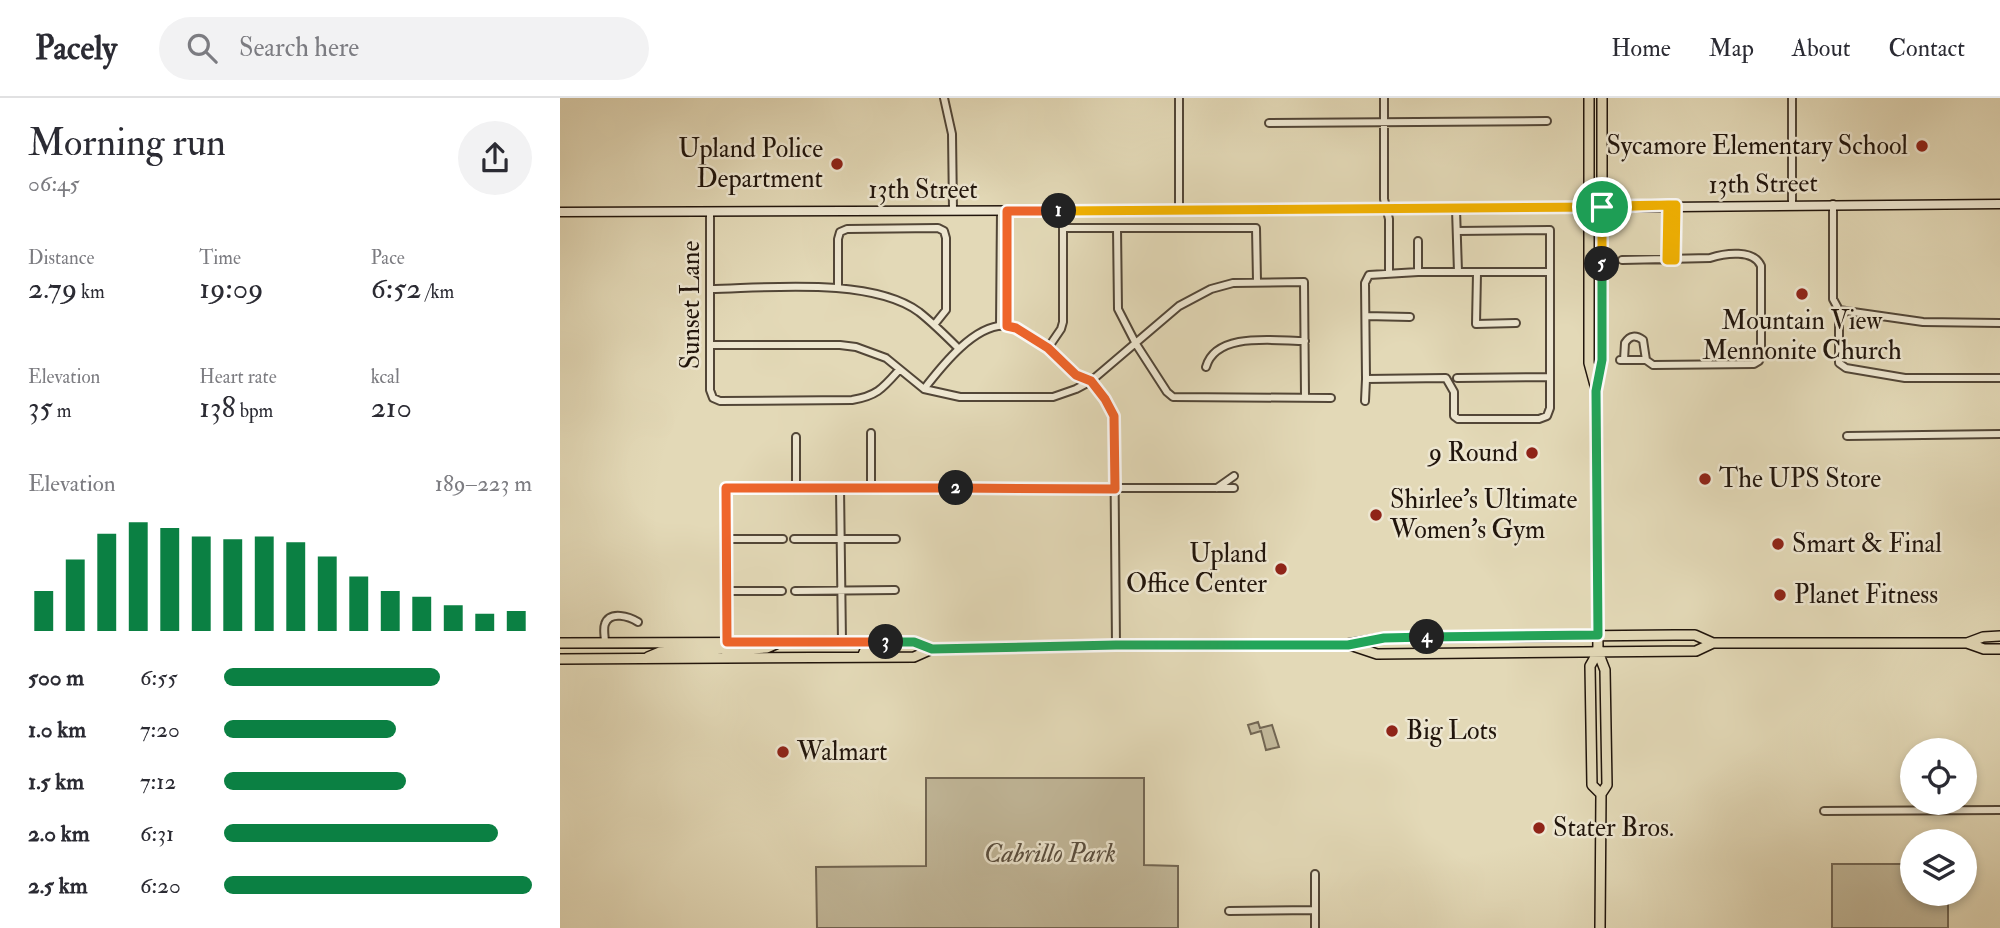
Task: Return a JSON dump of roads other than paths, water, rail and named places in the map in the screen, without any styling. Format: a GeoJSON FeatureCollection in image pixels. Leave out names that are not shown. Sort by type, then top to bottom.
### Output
{"type":"FeatureCollection","features":[{"type":"Feature","properties":{"kind":"main road"},"geometry":{"type":"LineString","coordinates":[[1589,98],[1589,363],[1596,391]]}},
{"type":"Feature","properties":{"kind":"main road"},"geometry":{"type":"LineString","coordinates":[[1600,928],[1601,794],[1607,785],[1605,670],[1598,652],[1596,391],[1602,360],[1602,98]]}},
{"type":"Feature","properties":{"kind":"main road"},"geometry":{"type":"LineString","coordinates":[[560,643],[909,642],[932,649],[1116,645],[1348,645],[1384,638],[1695,635],[1713,643],[1967,643],[1984,649],[2000,649]]}},
{"type":"Feature","properties":{"kind":"main road"},"geometry":{"type":"LineString","coordinates":[[1967,643],[1983,637],[2000,636]]}},
{"type":"Feature","properties":{"kind":"main road"},"geometry":{"type":"LineString","coordinates":[[643,659],[660,652],[722,649],[727,642]]}},
{"type":"Feature","properties":{"kind":"main road"},"geometry":{"type":"LineString","coordinates":[[725,658],[729,650],[767,648],[781,642]]}},
{"type":"Feature","properties":{"kind":"main road"},"geometry":{"type":"LineString","coordinates":[[862,657],[865,650],[871,648],[899,647],[909,642]]}},
{"type":"Feature","properties":{"kind":"main road"},"geometry":{"type":"LineString","coordinates":[[1348,645],[1377,654],[1696,651],[1713,643]]}},
{"type":"Feature","properties":{"kind":"main road"},"geometry":{"type":"LineString","coordinates":[[560,659],[914,657],[932,649]]}},
{"type":"Feature","properties":{"kind":"main road"},"geometry":{"type":"LineString","coordinates":[[1598,652],[1590,666],[1590,702],[1592,785],[1601,794]]}},
{"type":"Feature","properties":{"kind":"street"},"geometry":{"type":"LineString","coordinates":[[944,98],[952,134],[953,210]]}},
{"type":"Feature","properties":{"kind":"street"},"geometry":{"type":"LineString","coordinates":[[1179,98],[1179,210]]}},
{"type":"Feature","properties":{"kind":"street"},"geometry":{"type":"LineString","coordinates":[[1384,98],[1384,199],[1389,219],[1389,273]]}},
{"type":"Feature","properties":{"kind":"street"},"geometry":{"type":"LineString","coordinates":[[1792,98],[1792,205]]}},
{"type":"Feature","properties":{"kind":"street"},"geometry":{"type":"LineString","coordinates":[[1269,123],[1547,121]]}},
{"type":"Feature","properties":{"kind":"street"},"geometry":{"type":"LineString","coordinates":[[1833,204],[1833,299],[1839,310],[1839,363],[1846,368],[1905,378],[2000,378]]}},
{"type":"Feature","properties":{"kind":"street","name":"13th Street"},"geometry":{"type":"LineString","coordinates":[[560,212],[2000,204]]}},
{"type":"Feature","properties":{"kind":"street"},"geometry":{"type":"LineString","coordinates":[[1671,260],[1672,205]]}},
{"type":"Feature","properties":{"kind":"street"},"geometry":{"type":"LineString","coordinates":[[1456,209],[1458,272]]}},
{"type":"Feature","properties":{"kind":"street","name":"Sunset Lane"},"geometry":{"type":"LineString","coordinates":[[710,211],[710,390],[713,398],[720,401],[852,400],[881,391],[900,370]]}},
{"type":"Feature","properties":{"kind":"street"},"geometry":{"type":"LineString","coordinates":[[1004,211],[1004,326]]}},
{"type":"Feature","properties":{"kind":"street"},"geometry":{"type":"LineString","coordinates":[[838,288],[840,232],[847,229],[938,228],[944,231],[946,238],[946,310],[934,326]]}},
{"type":"Feature","properties":{"kind":"street"},"geometry":{"type":"LineString","coordinates":[[1048,348],[1063,322],[1063,228],[1256,228],[1257,281]]}},
{"type":"Feature","properties":{"kind":"street"},"geometry":{"type":"LineString","coordinates":[[1117,228],[1118,309],[1136,344],[1173,397],[1331,398]]}},
{"type":"Feature","properties":{"kind":"street"},"geometry":{"type":"LineString","coordinates":[[1366,379],[1446,378],[1454,392],[1454,416],[1458,419],[1539,419],[1547,416],[1550,408],[1550,230],[1457,231]]}},
{"type":"Feature","properties":{"kind":"street"},"geometry":{"type":"LineString","coordinates":[[1418,242],[1418,272]]}},
{"type":"Feature","properties":{"kind":"street"},"geometry":{"type":"LineString","coordinates":[[1622,260],[1751,255],[1758,259],[1761,266],[1759,361],[1754,364],[1653,365],[1646,360],[1622,360],[1628,338],[1639,336],[1645,344],[1646,360]]}},
{"type":"Feature","properties":{"kind":"street"},"geometry":{"type":"LineString","coordinates":[[1365,401],[1365,283],[1369,275],[1418,272],[1549,272]]}},
{"type":"Feature","properties":{"kind":"street"},"geometry":{"type":"LineString","coordinates":[[1477,272],[1476,324],[1516,323]]}},
{"type":"Feature","properties":{"kind":"street"},"geometry":{"type":"LineString","coordinates":[[710,345],[840,345],[886,358],[924,389],[960,397],[1053,397],[1091,381],[1168,315],[1210,289],[1257,281],[1304,282],[1305,397]]}},
{"type":"Feature","properties":{"kind":"street"},"geometry":{"type":"LineString","coordinates":[[710,289],[838,288],[871,293],[894,299],[917,311],[959,349]]}},
{"type":"Feature","properties":{"kind":"street"},"geometry":{"type":"LineString","coordinates":[[1839,310],[1923,322],[2000,323]]}},
{"type":"Feature","properties":{"kind":"street"},"geometry":{"type":"LineString","coordinates":[[1366,316],[1410,317]]}},
{"type":"Feature","properties":{"kind":"street"},"geometry":{"type":"LineString","coordinates":[[924,389],[971,339],[1004,326],[1016,328],[1048,348],[1076,375],[1091,381],[1105,399],[1114,416],[1116,645]]}},
{"type":"Feature","properties":{"kind":"street"},"geometry":{"type":"LineString","coordinates":[[1206,367],[1213,352],[1236,342],[1305,341]]}},
{"type":"Feature","properties":{"kind":"street"},"geometry":{"type":"LineString","coordinates":[[1457,378],[1549,377]]}},
{"type":"Feature","properties":{"kind":"street"},"geometry":{"type":"LineString","coordinates":[[871,433],[871,488]]}},
{"type":"Feature","properties":{"kind":"street"},"geometry":{"type":"LineString","coordinates":[[1847,436],[2000,435]]}},
{"type":"Feature","properties":{"kind":"street"},"geometry":{"type":"LineString","coordinates":[[796,437],[796,487]]}},
{"type":"Feature","properties":{"kind":"street"},"geometry":{"type":"LineString","coordinates":[[1216,489],[1234,476]]}},
{"type":"Feature","properties":{"kind":"street"},"geometry":{"type":"LineString","coordinates":[[840,487],[842,642]]}},
{"type":"Feature","properties":{"kind":"street"},"geometry":{"type":"LineString","coordinates":[[727,642],[726,488],[1234,488]]}},
{"type":"Feature","properties":{"kind":"street"},"geometry":{"type":"LineString","coordinates":[[726,539],[783,539]]}},
{"type":"Feature","properties":{"kind":"street"},"geometry":{"type":"LineString","coordinates":[[794,539],[895,540]]}},
{"type":"Feature","properties":{"kind":"street"},"geometry":{"type":"LineString","coordinates":[[795,591],[895,590]]}},
{"type":"Feature","properties":{"kind":"street"},"geometry":{"type":"LineString","coordinates":[[726,592],[782,591]]}},
{"type":"Feature","properties":{"kind":"street"},"geometry":{"type":"LineString","coordinates":[[605,643],[604,625],[611,617],[628,616],[638,622]]}},
{"type":"Feature","properties":{"kind":"street"},"geometry":{"type":"LineString","coordinates":[[1824,811],[2000,810]]}},
{"type":"Feature","properties":{"kind":"street"},"geometry":{"type":"LineString","coordinates":[[1315,874],[1315,928]]}},
{"type":"Feature","properties":{"kind":"street"},"geometry":{"type":"LineString","coordinates":[[1228,911],[1315,910]]}},
{"type":"Feature","properties":{"kind":"place","name":"Sycamore Elementary School"},"geometry":{"type":"Point","coordinates":[1922,146]}},
{"type":"Feature","properties":{"kind":"place","name":"Upland Police Department"},"geometry":{"type":"Point","coordinates":[837,164]}},
{"type":"Feature","properties":{"kind":"place","name":"Mountain View Mennonite Church"},"geometry":{"type":"Point","coordinates":[1802,294]}},
{"type":"Feature","properties":{"kind":"place","name":"9 Round"},"geometry":{"type":"Point","coordinates":[1532,453]}},
{"type":"Feature","properties":{"kind":"place","name":"The UPS Store"},"geometry":{"type":"Point","coordinates":[1705,479]}},
{"type":"Feature","properties":{"kind":"place","name":"Shirlee's Ultimate Women's Gym"},"geometry":{"type":"Point","coordinates":[1376,515]}},
{"type":"Feature","properties":{"kind":"place","name":"Smart & Final"},"geometry":{"type":"Point","coordinates":[1778,544]}},
{"type":"Feature","properties":{"kind":"place","name":"Upland Office Center"},"geometry":{"type":"Point","coordinates":[1281,569]}},
{"type":"Feature","properties":{"kind":"place","name":"Planet Fitness"},"geometry":{"type":"Point","coordinates":[1780,595]}},
{"type":"Feature","properties":{"kind":"place","name":"Big Lots"},"geometry":{"type":"Point","coordinates":[1392,731]}},
{"type":"Feature","properties":{"kind":"place","name":"Walmart"},"geometry":{"type":"Point","coordinates":[783,752]}},
{"type":"Feature","properties":{"kind":"place","name":"Stater Bros."},"geometry":{"type":"Point","coordinates":[1539,828]}},
{"type":"Feature","properties":{"kind":"park label","name":"Cabrillo Park"},"geometry":{"type":"Point","coordinates":[1050,854]}}]}
